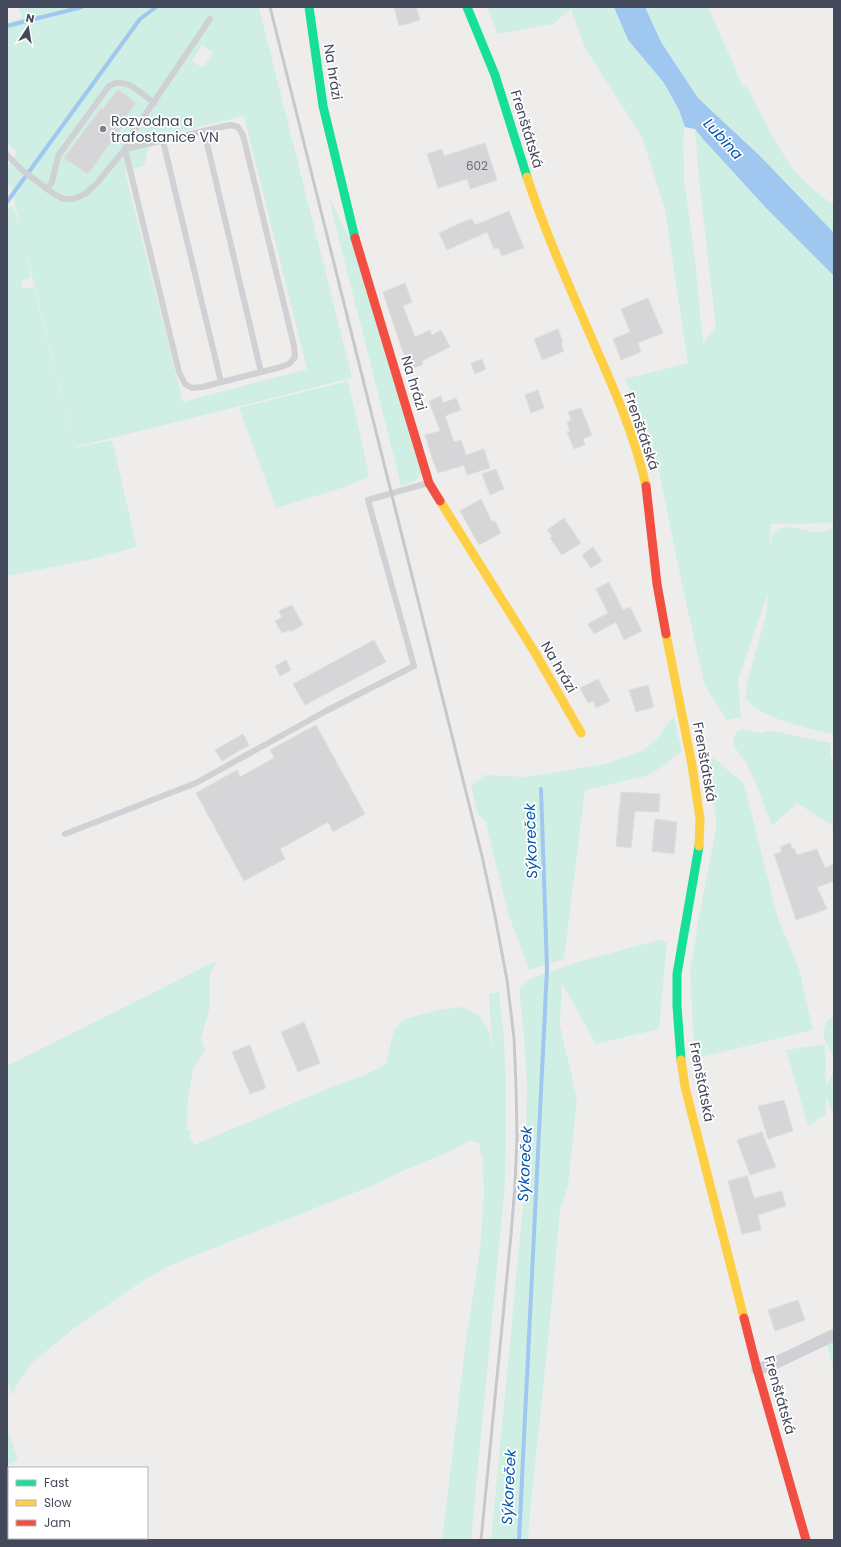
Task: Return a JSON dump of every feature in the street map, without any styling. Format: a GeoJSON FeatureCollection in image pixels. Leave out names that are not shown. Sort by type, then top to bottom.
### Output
{"type":"FeatureCollection","features":[{"type":"Feature","properties":{"kind":"main road","name":"Na hrázi"},"geometry":{"type":"LineString","coordinates":[[309,7],[324,106],[350,220],[425,465],[429,483],[534,651],[581,733]]}},
{"type":"Feature","properties":{"kind":"main road","name":"Frenštátská"},"geometry":{"type":"LineString","coordinates":[[467,7],[499,84],[527,177],[543,222],[636,448],[646,488],[667,646],[688,742],[696,786],[700,822],[700,838],[694,882],[677,970],[676,985],[678,1031],[685,1087],[757,1369],[806,1540]]}},
{"type":"Feature","properties":{"kind":"street"},"geometry":{"type":"LineString","coordinates":[[757,1369],[769,1366],[834,1335]]}},
{"type":"Feature","properties":{"kind":"lane"},"geometry":{"type":"LineString","coordinates":[[7,154],[23,171],[61,198],[79,198],[88,192],[125,149],[132,134],[210,19]]}},
{"type":"Feature","properties":{"kind":"lane"},"geometry":{"type":"LineString","coordinates":[[47,188],[52,182],[58,156],[109,86],[115,82],[126,84],[154,103]]}},
{"type":"Feature","properties":{"kind":"lane"},"geometry":{"type":"LineString","coordinates":[[230,125],[238,128],[243,134],[292,339],[295,357],[289,364],[192,388],[185,384],[179,372],[125,149],[230,125]]}},
{"type":"Feature","properties":{"kind":"lane"},"geometry":{"type":"LineString","coordinates":[[204,131],[261,372]]}},
{"type":"Feature","properties":{"kind":"lane"},"geometry":{"type":"LineString","coordinates":[[163,141],[221,382]]}},
{"type":"Feature","properties":{"kind":"lane"},"geometry":{"type":"LineString","coordinates":[[65,834],[196,783],[326,711],[414,666],[368,500],[429,483]]}},
{"type":"Feature","properties":{"kind":"green space"},"geometry":{"type":"Polygon","coordinates":[[[18,7],[259,7],[352,378],[75,447],[26,252],[31,277],[21,281],[23,289],[34,287],[75,448],[112,440],[137,547],[88,560],[7,576],[7,210],[12,205],[20,227],[10,183],[7,193],[7,167],[17,153],[7,141],[7,23],[22,18],[18,7]],[[202,45],[192,61],[203,68],[213,52],[202,45]],[[118,89],[103,109],[101,108],[65,157],[87,174],[124,125],[122,123],[136,103],[118,89]],[[244,116],[146,140],[148,149],[144,166],[125,171],[183,402],[307,369],[244,116]]]}},
{"type":"Feature","properties":{"kind":"green space"},"geometry":{"type":"Polygon","coordinates":[[[487,7],[614,7],[628,40],[664,83],[679,110],[685,127],[683,136],[684,178],[695,260],[703,343],[716,328],[699,180],[695,129],[767,209],[834,276],[834,523],[771,524],[770,549],[773,535],[779,528],[789,527],[815,532],[834,528],[834,734],[786,722],[763,712],[753,706],[745,698],[748,679],[766,615],[768,593],[738,680],[741,717],[727,720],[705,686],[684,594],[656,457],[646,427],[625,379],[688,363],[665,210],[642,137],[585,48],[571,9],[553,24],[498,34],[487,7]]]}},
{"type":"Feature","properties":{"kind":"green space"},"geometry":{"type":"Polygon","coordinates":[[[645,7],[708,7],[742,86],[746,85],[781,150],[803,180],[834,205],[834,233],[759,155],[698,98],[661,42],[645,7]]]}},
{"type":"Feature","properties":{"kind":"green space"},"geometry":{"type":"Polygon","coordinates":[[[328,195],[359,258],[422,474],[413,482],[401,486],[328,195]]]}},
{"type":"Feature","properties":{"kind":"green space"},"geometry":{"type":"Polygon","coordinates":[[[348,381],[369,474],[366,478],[348,486],[276,508],[239,408],[348,381]]]}},
{"type":"Feature","properties":{"kind":"green space"},"geometry":{"type":"Polygon","coordinates":[[[674,717],[682,752],[674,756],[667,764],[646,776],[585,790],[564,959],[529,970],[508,913],[485,820],[478,815],[471,785],[485,775],[526,777],[605,764],[642,751],[657,739],[674,717]]]}},
{"type":"Feature","properties":{"kind":"green space"},"geometry":{"type":"Polygon","coordinates":[[[741,729],[761,733],[768,731],[778,732],[831,743],[830,756],[834,763],[834,827],[797,803],[772,826],[746,762],[735,748],[733,739],[736,733],[741,729]]]}},
{"type":"Feature","properties":{"kind":"green space"},"geometry":{"type":"Polygon","coordinates":[[[702,748],[744,784],[778,918],[799,969],[813,1030],[697,1058],[693,1032],[690,972],[717,823],[702,748]]]}},
{"type":"Feature","properties":{"kind":"green space"},"geometry":{"type":"Polygon","coordinates":[[[659,940],[667,942],[659,1029],[596,1044],[562,983],[560,1026],[577,1099],[568,1186],[560,1209],[528,1540],[491,1540],[525,1186],[527,1086],[519,989],[530,979],[578,962],[659,940]]]}},
{"type":"Feature","properties":{"kind":"green space"},"geometry":{"type":"Polygon","coordinates":[[[216,961],[210,975],[210,1006],[201,1039],[205,1051],[193,1069],[187,1105],[187,1131],[191,1130],[190,1136],[194,1145],[334,1086],[365,1075],[386,1064],[394,1030],[404,1019],[438,1010],[462,1007],[477,1014],[488,1029],[492,1049],[489,994],[499,992],[504,1039],[506,1087],[505,1184],[471,1540],[442,1540],[466,1341],[480,1249],[484,1196],[483,1156],[481,1156],[479,1143],[469,1141],[451,1151],[369,1187],[171,1265],[144,1280],[77,1326],[33,1362],[15,1387],[15,1392],[12,1394],[7,1381],[7,1066],[216,961]]]}},
{"type":"Feature","properties":{"kind":"green space"},"geometry":{"type":"Polygon","coordinates":[[[834,1017],[834,1056],[827,1046],[823,1032],[827,1022],[834,1017]]]}},
{"type":"Feature","properties":{"kind":"green space"},"geometry":{"type":"Polygon","coordinates":[[[825,1044],[826,1085],[834,1073],[834,1113],[831,1111],[826,1094],[826,1114],[808,1126],[786,1050],[825,1044]]]}},
{"type":"Feature","properties":{"kind":"green space"},"geometry":{"type":"Polygon","coordinates":[[[834,1341],[834,1372],[827,1345],[834,1341]]]}},
{"type":"Feature","properties":{"kind":"green space"},"geometry":{"type":"Polygon","coordinates":[[[7,1427],[18,1460],[7,1465],[7,1427]]]}},
{"type":"Feature","properties":{"kind":"water","name":"Lubina"},"geometry":{"type":"Polygon","coordinates":[[[614,7],[645,7],[661,42],[698,98],[759,155],[834,233],[834,276],[767,209],[695,129],[685,127],[679,110],[664,83],[628,40],[614,7]]]}},
{"type":"Feature","properties":{"kind":"building"},"geometry":{"type":"Polygon","coordinates":[[[394,7],[416,7],[420,20],[399,26],[394,7]]]}},
{"type":"Feature","properties":{"kind":"building","name":"Rozvodna a trafostanice VN"},"geometry":{"type":"Polygon","coordinates":[[[118,89],[136,103],[122,123],[124,124],[88,174],[64,158],[101,108],[103,109],[118,89]]]}},
{"type":"Feature","properties":{"kind":"building"},"geometry":{"type":"Polygon","coordinates":[[[485,143],[497,180],[470,189],[467,179],[438,188],[427,154],[442,149],[444,156],[485,143]]]}},
{"type":"Feature","properties":{"kind":"building"},"geometry":{"type":"Polygon","coordinates":[[[509,211],[524,248],[502,256],[498,248],[494,249],[487,232],[447,250],[439,233],[465,221],[472,219],[475,225],[509,211]]]}},
{"type":"Feature","properties":{"kind":"building"},"geometry":{"type":"Polygon","coordinates":[[[405,283],[412,302],[403,306],[415,337],[430,330],[432,335],[441,330],[450,347],[422,361],[423,364],[412,369],[402,350],[383,292],[405,283]]]}},
{"type":"Feature","properties":{"kind":"building"},"geometry":{"type":"Polygon","coordinates":[[[648,298],[663,333],[638,343],[641,352],[621,360],[613,339],[630,332],[621,309],[648,298]]]}},
{"type":"Feature","properties":{"kind":"building"},"geometry":{"type":"Polygon","coordinates":[[[558,329],[563,342],[561,343],[564,351],[542,360],[534,339],[558,329]]]}},
{"type":"Feature","properties":{"kind":"building"},"geometry":{"type":"Polygon","coordinates":[[[482,359],[486,369],[475,374],[471,363],[482,359]]]}},
{"type":"Feature","properties":{"kind":"building"},"geometry":{"type":"Polygon","coordinates":[[[538,390],[544,408],[531,413],[525,395],[538,390]]]}},
{"type":"Feature","properties":{"kind":"building"},"geometry":{"type":"Polygon","coordinates":[[[441,396],[443,403],[456,398],[461,410],[445,416],[454,442],[461,440],[466,455],[484,449],[490,468],[467,475],[464,465],[438,473],[425,435],[440,431],[429,401],[441,396]]]}},
{"type":"Feature","properties":{"kind":"building"},"geometry":{"type":"Polygon","coordinates":[[[581,408],[592,435],[583,439],[585,445],[574,449],[567,432],[570,431],[567,422],[571,420],[568,412],[581,408]]]}},
{"type":"Feature","properties":{"kind":"building"},"geometry":{"type":"Polygon","coordinates":[[[496,469],[504,489],[490,495],[482,474],[496,469]]]}},
{"type":"Feature","properties":{"kind":"building"},"geometry":{"type":"Polygon","coordinates":[[[481,499],[492,522],[495,521],[501,533],[479,545],[460,511],[481,499]]]}},
{"type":"Feature","properties":{"kind":"building"},"geometry":{"type":"Polygon","coordinates":[[[564,518],[581,543],[562,555],[550,538],[552,536],[547,530],[564,518]]]}},
{"type":"Feature","properties":{"kind":"building"},"geometry":{"type":"Polygon","coordinates":[[[593,547],[602,561],[591,568],[582,555],[593,547]]]}},
{"type":"Feature","properties":{"kind":"building"},"geometry":{"type":"Polygon","coordinates":[[[609,582],[623,610],[630,607],[642,631],[624,640],[616,622],[594,634],[588,624],[608,613],[596,589],[609,582]]]}},
{"type":"Feature","properties":{"kind":"building"},"geometry":{"type":"Polygon","coordinates":[[[292,605],[303,625],[290,632],[289,630],[282,633],[275,621],[282,617],[279,611],[292,605]]]}},
{"type":"Feature","properties":{"kind":"building"},"geometry":{"type":"Polygon","coordinates":[[[374,640],[386,662],[305,705],[293,684],[374,640]]]}},
{"type":"Feature","properties":{"kind":"building"},"geometry":{"type":"Polygon","coordinates":[[[286,660],[291,670],[280,676],[275,666],[286,660]]]}},
{"type":"Feature","properties":{"kind":"building"},"geometry":{"type":"Polygon","coordinates":[[[598,679],[610,701],[596,708],[593,701],[588,703],[580,688],[598,679]]]}},
{"type":"Feature","properties":{"kind":"building"},"geometry":{"type":"Polygon","coordinates":[[[648,685],[654,707],[636,712],[629,690],[648,685]]]}},
{"type":"Feature","properties":{"kind":"building"},"geometry":{"type":"Polygon","coordinates":[[[316,725],[365,814],[333,832],[328,822],[280,849],[285,859],[244,881],[196,793],[237,770],[240,777],[274,758],[270,750],[316,725]]]}},
{"type":"Feature","properties":{"kind":"building"},"geometry":{"type":"Polygon","coordinates":[[[243,734],[249,745],[222,761],[215,750],[243,734]]]}},
{"type":"Feature","properties":{"kind":"building"},"geometry":{"type":"Polygon","coordinates":[[[621,792],[660,794],[659,812],[635,811],[631,848],[616,846],[621,792]]]}},
{"type":"Feature","properties":{"kind":"building"},"geometry":{"type":"Polygon","coordinates":[[[655,819],[677,822],[674,854],[652,851],[655,819]]]}},
{"type":"Feature","properties":{"kind":"building"},"geometry":{"type":"Polygon","coordinates":[[[790,843],[797,855],[817,849],[825,868],[834,864],[834,881],[817,887],[827,909],[796,920],[774,854],[782,852],[780,847],[790,843]]]}},
{"type":"Feature","properties":{"kind":"building"},"geometry":{"type":"Polygon","coordinates":[[[304,1022],[320,1063],[298,1072],[281,1032],[304,1022]]]}},
{"type":"Feature","properties":{"kind":"building"},"geometry":{"type":"Polygon","coordinates":[[[250,1045],[266,1088],[250,1094],[232,1052],[250,1045]]]}},
{"type":"Feature","properties":{"kind":"building"},"geometry":{"type":"Polygon","coordinates":[[[784,1100],[793,1131],[768,1139],[758,1106],[784,1100]]]}},
{"type":"Feature","properties":{"kind":"building"},"geometry":{"type":"Polygon","coordinates":[[[762,1132],[776,1167],[750,1175],[737,1140],[762,1132]]]}},
{"type":"Feature","properties":{"kind":"building"},"geometry":{"type":"Polygon","coordinates":[[[747,1176],[754,1198],[782,1191],[786,1206],[758,1215],[761,1230],[742,1234],[728,1181],[747,1176]]]}},
{"type":"Feature","properties":{"kind":"building"},"geometry":{"type":"Polygon","coordinates":[[[798,1300],[805,1320],[775,1331],[768,1310],[798,1300]]]}},
{"type":"Feature","properties":{"kind":"waterway"},"geometry":{"type":"LineString","coordinates":[[7,26],[82,7]]}},
{"type":"Feature","properties":{"kind":"waterway"},"geometry":{"type":"LineString","coordinates":[[7,202],[140,19],[156,7]]}},
{"type":"Feature","properties":{"kind":"waterway","name":"Sýkoreček"},"geometry":{"type":"LineString","coordinates":[[519,1540],[547,969],[541,789]]}},
{"type":"Feature","properties":{"kind":"railway"},"geometry":{"type":"LineString","coordinates":[[270,7],[482,856],[507,980],[514,1038],[516,1086],[517,1137],[515,1185],[481,1540]]}},
{"type":"Feature","properties":{"kind":"traffic: fast"},"geometry":{"type":"LineString","coordinates":[[309,7],[323,106],[355,238]]}},
{"type":"Feature","properties":{"kind":"traffic: fast"},"geometry":{"type":"LineString","coordinates":[[467,7],[495,75],[527,177]]}},
{"type":"Feature","properties":{"kind":"traffic: fast"},"geometry":{"type":"LineString","coordinates":[[681,1060],[677,1006],[677,974],[699,846]]}},
{"type":"Feature","properties":{"kind":"traffic: slow"},"geometry":{"type":"LineString","coordinates":[[527,177],[559,262],[624,414],[646,486]]}},
{"type":"Feature","properties":{"kind":"traffic: slow"},"geometry":{"type":"LineString","coordinates":[[440,501],[534,651],[581,733]]}},
{"type":"Feature","properties":{"kind":"traffic: slow"},"geometry":{"type":"LineString","coordinates":[[666,634],[692,765],[700,819],[699,846]]}},
{"type":"Feature","properties":{"kind":"traffic: slow"},"geometry":{"type":"LineString","coordinates":[[681,1060],[685,1087],[744,1318]]}},
{"type":"Feature","properties":{"kind":"traffic: jam"},"geometry":{"type":"LineString","coordinates":[[355,238],[429,483],[440,501]]}},
{"type":"Feature","properties":{"kind":"traffic: jam"},"geometry":{"type":"LineString","coordinates":[[646,486],[657,584],[666,634]]}},
{"type":"Feature","properties":{"kind":"traffic: jam"},"geometry":{"type":"LineString","coordinates":[[744,1318],[806,1540]]}},
{"type":"Feature","properties":{"kind":"place","name":"Rozvodna a trafostanice VN"},"geometry":{"type":"Point","coordinates":[103,129]}}]}
